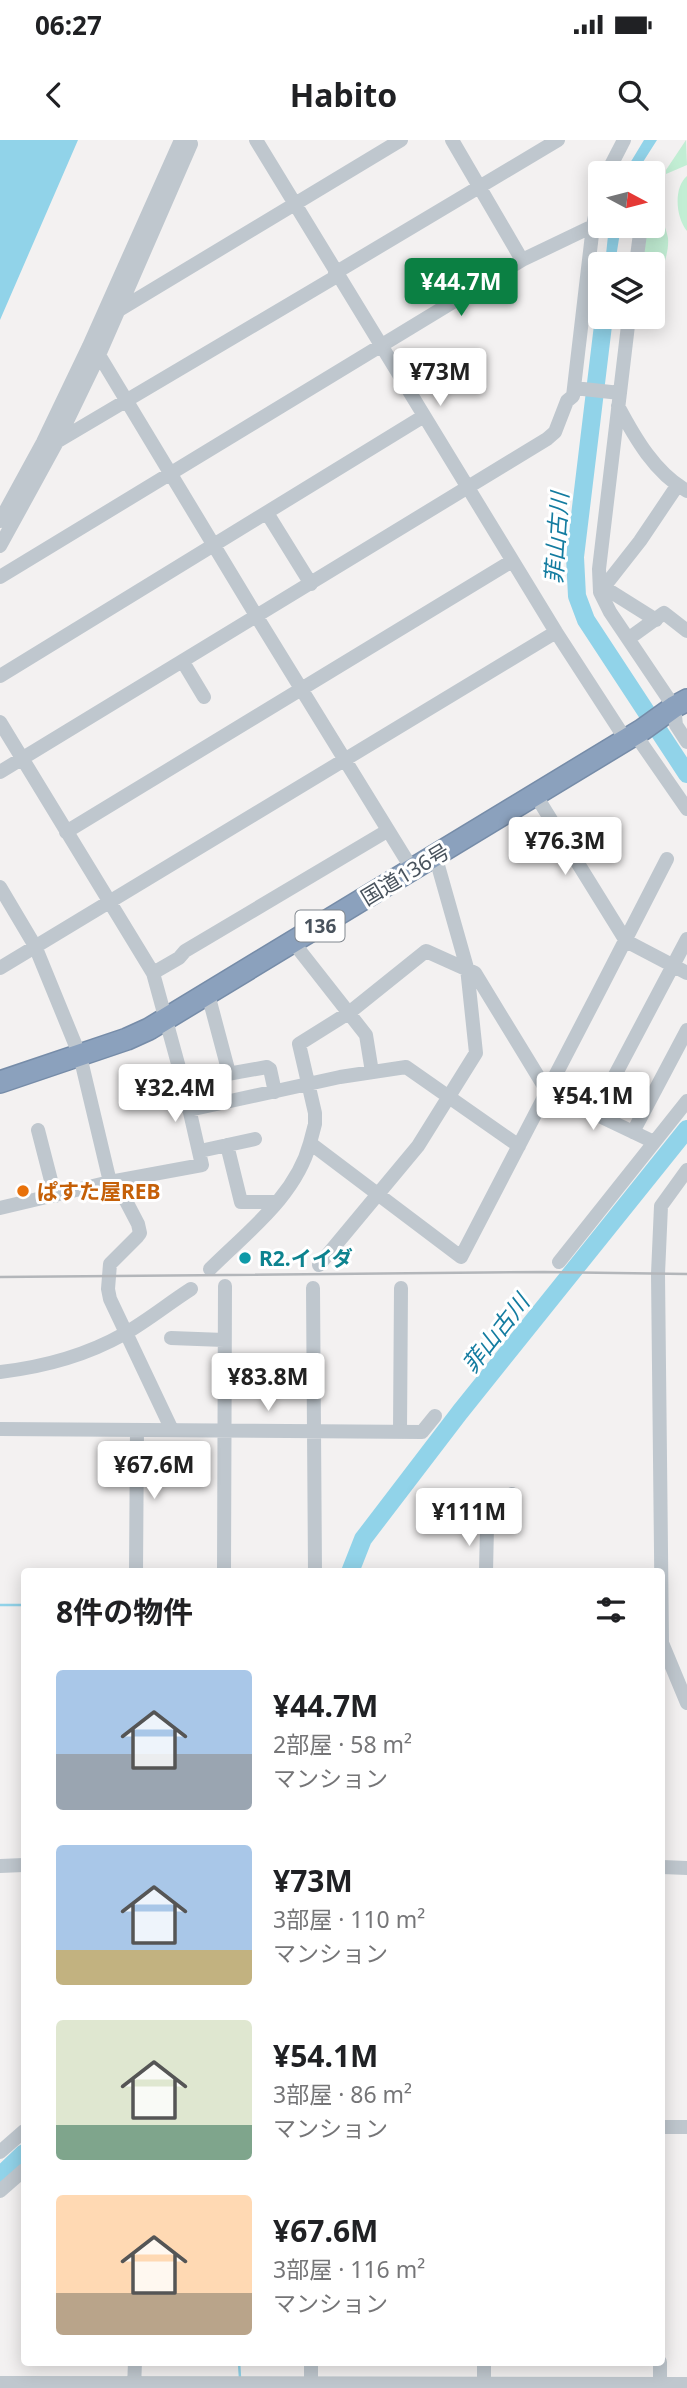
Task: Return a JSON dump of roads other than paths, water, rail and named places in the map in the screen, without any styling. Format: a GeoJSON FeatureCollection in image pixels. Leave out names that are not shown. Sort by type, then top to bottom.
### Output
{"type":"FeatureCollection","features":[{"type":"Feature","properties":{"kind":"highway","name":"国道136号"},"geometry":{"type":"LineString","coordinates":[[0,1082],[127,1040],[166,1019],[676,707]]}},
{"type":"Feature","properties":{"kind":"street"},"geometry":{"type":"LineString","coordinates":[[0,521],[43,442],[89,346],[181,140]]}},
{"type":"Feature","properties":{"kind":"street"},"geometry":{"type":"LineString","coordinates":[[0,546],[57,442],[99,355],[191,144],[189,140]]}},
{"type":"Feature","properties":{"kind":"street"},"geometry":{"type":"LineString","coordinates":[[256,140],[556,632],[687,808]]}},
{"type":"Feature","properties":{"kind":"street"},"geometry":{"type":"LineString","coordinates":[[119,310],[401,140]]}},
{"type":"Feature","properties":{"kind":"street"},"geometry":{"type":"LineString","coordinates":[[452,140],[522,260]]}},
{"type":"Feature","properties":{"kind":"street"},"geometry":{"type":"LineString","coordinates":[[57,442],[558,140]]}},
{"type":"Feature","properties":{"kind":"street"},"geometry":{"type":"LineString","coordinates":[[613,161],[624,140]]}},
{"type":"Feature","properties":{"kind":"street"},"geometry":{"type":"LineString","coordinates":[[0,577],[522,260],[588,228]]}},
{"type":"Feature","properties":{"kind":"street"},"geometry":{"type":"LineString","coordinates":[[0,772],[469,488],[555,432],[567,401],[573,396],[592,238]]}},
{"type":"Feature","properties":{"kind":"street"},"geometry":{"type":"LineString","coordinates":[[627,329],[599,569],[610,612],[676,707],[676,725],[687,741]]}},
{"type":"Feature","properties":{"kind":"street"},"geometry":{"type":"LineString","coordinates":[[99,355],[412,869]]}},
{"type":"Feature","properties":{"kind":"street"},"geometry":{"type":"LineString","coordinates":[[574,388],[618,397]]}},
{"type":"Feature","properties":{"kind":"street"},"geometry":{"type":"LineString","coordinates":[[603,590],[682,488],[661,471],[632,432],[618,397]]}},
{"type":"Feature","properties":{"kind":"street"},"geometry":{"type":"LineString","coordinates":[[0,676],[424,416]]}},
{"type":"Feature","properties":{"kind":"street"},"geometry":{"type":"LineString","coordinates":[[610,472],[632,432]]}},
{"type":"Feature","properties":{"kind":"street"},"geometry":{"type":"LineString","coordinates":[[267,513],[311,584]]}},
{"type":"Feature","properties":{"kind":"street"},"geometry":{"type":"LineString","coordinates":[[66,832],[512,561]]}},
{"type":"Feature","properties":{"kind":"street"},"geometry":{"type":"LineString","coordinates":[[603,590],[656,620]]}},
{"type":"Feature","properties":{"kind":"street"},"geometry":{"type":"LineString","coordinates":[[628,639],[664,613],[687,631]]}},
{"type":"Feature","properties":{"kind":"street"},"geometry":{"type":"LineString","coordinates":[[0,968],[556,632]]}},
{"type":"Feature","properties":{"kind":"street"},"geometry":{"type":"LineString","coordinates":[[183,662],[204,696]]}},
{"type":"Feature","properties":{"kind":"street"},"geometry":{"type":"LineString","coordinates":[[0,722],[153,973],[183,1082],[202,1165],[110,1182],[0,1208]]}},
{"type":"Feature","properties":{"kind":"street"},"geometry":{"type":"LineString","coordinates":[[535,794],[626,941],[687,973]]}},
{"type":"Feature","properties":{"kind":"street"},"geometry":{"type":"LineString","coordinates":[[153,973],[179,958],[185,951],[387,831]]}},
{"type":"Feature","properties":{"kind":"street"},"geometry":{"type":"LineString","coordinates":[[319,1265],[418,1146],[477,1053],[467,968],[435,855]]}},
{"type":"Feature","properties":{"kind":"street"},"geometry":{"type":"LineString","coordinates":[[310,1143],[461,1257],[667,859]]}},
{"type":"Feature","properties":{"kind":"street"},"geometry":{"type":"LineString","coordinates":[[0,887],[36,946],[80,1056],[110,1182],[125,1200],[138,1224],[140,1233],[110,1264],[110,1299],[172,1430]]}},
{"type":"Feature","properties":{"kind":"street"},"geometry":{"type":"LineString","coordinates":[[595,1113],[687,939]]}},
{"type":"Feature","properties":{"kind":"street"},"geometry":{"type":"LineString","coordinates":[[293,942],[368,1037],[372,1072]]}},
{"type":"Feature","properties":{"kind":"street"},"geometry":{"type":"LineString","coordinates":[[210,1269],[277,1202],[300,1170],[315,1120],[310,1085],[299,1044],[350,1012],[424,951],[475,973],[547,1091],[654,1142]]}},
{"type":"Feature","properties":{"kind":"street"},"geometry":{"type":"LineString","coordinates":[[208,993],[229,1073]]}},
{"type":"Feature","properties":{"kind":"street"},"geometry":{"type":"LineString","coordinates":[[634,1132],[687,1030]]}},
{"type":"Feature","properties":{"kind":"street"},"geometry":{"type":"LineString","coordinates":[[183,1082],[268,1067],[275,1092]]}},
{"type":"Feature","properties":{"kind":"street"},"geometry":{"type":"LineString","coordinates":[[189,1110],[406,1067],[519,1146]]}},
{"type":"Feature","properties":{"kind":"street"},"geometry":{"type":"LineString","coordinates":[[559,1262],[687,1101]]}},
{"type":"Feature","properties":{"kind":"street"},"geometry":{"type":"LineString","coordinates":[[38,1130],[55,1196]]}},
{"type":"Feature","properties":{"kind":"street"},"geometry":{"type":"LineString","coordinates":[[200,1151],[255,1139]]}},
{"type":"Feature","properties":{"kind":"street"},"geometry":{"type":"LineString","coordinates":[[227,1145],[241,1202],[277,1202]]}},
{"type":"Feature","properties":{"kind":"street"},"geometry":{"type":"LineString","coordinates":[[661,1568],[658,1274],[661,1206],[687,1170]]}},
{"type":"Feature","properties":{"kind":"street"},"geometry":{"type":"LineString","coordinates":[[225,1286],[225,1568]]}},
{"type":"Feature","properties":{"kind":"street"},"geometry":{"type":"LineString","coordinates":[[400,1430],[401,1287]]}},
{"type":"Feature","properties":{"kind":"street"},"geometry":{"type":"LineString","coordinates":[[313,1288],[315,1568]]}},
{"type":"Feature","properties":{"kind":"street"},"geometry":{"type":"LineString","coordinates":[[0,1372],[34,1368],[92,1350],[125,1333],[191,1289]]}},
{"type":"Feature","properties":{"kind":"street"},"geometry":{"type":"LineString","coordinates":[[171,1338],[224,1340]]}},
{"type":"Feature","properties":{"kind":"street"},"geometry":{"type":"LineString","coordinates":[[0,1429],[422,1432],[435,1416]]}},
{"type":"Feature","properties":{"kind":"street"},"geometry":{"type":"LineString","coordinates":[[136,1568],[137,1430]]}},
{"type":"Feature","properties":{"kind":"street"},"geometry":{"type":"LineString","coordinates":[[486,1568],[487,1526],[512,1494]]}},
{"type":"Feature","properties":{"kind":"street"},"geometry":{"type":"LineString","coordinates":[[665,1663],[687,1703]]}},
{"type":"Feature","properties":{"kind":"street"},"geometry":{"type":"LineString","coordinates":[[0,1866],[21,1866]]}},
{"type":"Feature","properties":{"kind":"street"},"geometry":{"type":"LineString","coordinates":[[665,1867],[687,1868]]}},
{"type":"Feature","properties":{"kind":"street"},"geometry":{"type":"LineString","coordinates":[[665,2127],[687,2127]]}},
{"type":"Feature","properties":{"kind":"street"},"geometry":{"type":"LineString","coordinates":[[0,2152],[21,2133]]}},
{"type":"Feature","properties":{"kind":"street"},"geometry":{"type":"LineString","coordinates":[[0,2191],[21,2173]]}},
{"type":"Feature","properties":{"kind":"street"},"geometry":{"type":"LineString","coordinates":[[134,2385],[135,2366]]}},
{"type":"Feature","properties":{"kind":"street"},"geometry":{"type":"LineString","coordinates":[[311,2366],[311,2386]]}},
{"type":"Feature","properties":{"kind":"street"},"geometry":{"type":"LineString","coordinates":[[484,2366],[484,2386]]}},
{"type":"Feature","properties":{"kind":"street"},"geometry":{"type":"LineString","coordinates":[[660,2366],[660,2386]]}},
{"type":"Feature","properties":{"kind":"street"},"geometry":{"type":"LineString","coordinates":[[0,2382],[311,2386],[687,2384]]}},
{"type":"Feature","properties":{"kind":"water"},"geometry":{"type":"Polygon","coordinates":[[[0,140],[78,140],[0,320],[0,140]]]}},
{"type":"Feature","properties":{"kind":"water"},"geometry":{"type":"Polygon","coordinates":[[[644,140],[657,140],[644,161],[631,161],[644,140]]]}},
{"type":"Feature","properties":{"kind":"water"},"geometry":{"type":"Polygon","coordinates":[[[608,238],[619,238],[617,252],[606,252],[608,238]]]}},
{"type":"Feature","properties":{"kind":"water"},"geometry":{"type":"Polygon","coordinates":[[[597,329],[605,329],[601,364],[593,364],[597,329]]]}},
{"type":"Feature","properties":{"kind":"waterway","name":"菲山古川"},"geometry":{"type":"LineString","coordinates":[[603,329],[575,557],[577,596],[586,620],[687,774]]}},
{"type":"Feature","properties":{"kind":"waterway","name":"菲山古川"},"geometry":{"type":"LineString","coordinates":[[352,1568],[363,1539],[460,1412],[687,1129]]}},
{"type":"Feature","properties":{"kind":"waterway"},"geometry":{"type":"LineString","coordinates":[[0,1605],[21,1605]]}},
{"type":"Feature","properties":{"kind":"waterway","name":"菲山古川"},"geometry":{"type":"LineString","coordinates":[[0,2176],[21,2156]]}},
{"type":"Feature","properties":{"kind":"waterway"},"geometry":{"type":"LineString","coordinates":[[239,2366],[240,2378]]}},
{"type":"Feature","properties":{"kind":"railway"},"geometry":{"type":"LineString","coordinates":[[0,1277],[544,1272],[687,1274]]}},
{"type":"Feature","properties":{"kind":"place","name":"ぱすた屋REB"},"geometry":{"type":"Point","coordinates":[23,1191]}},
{"type":"Feature","properties":{"kind":"place","name":"R2.イイダ"},"geometry":{"type":"Point","coordinates":[245,1258]}}]}
